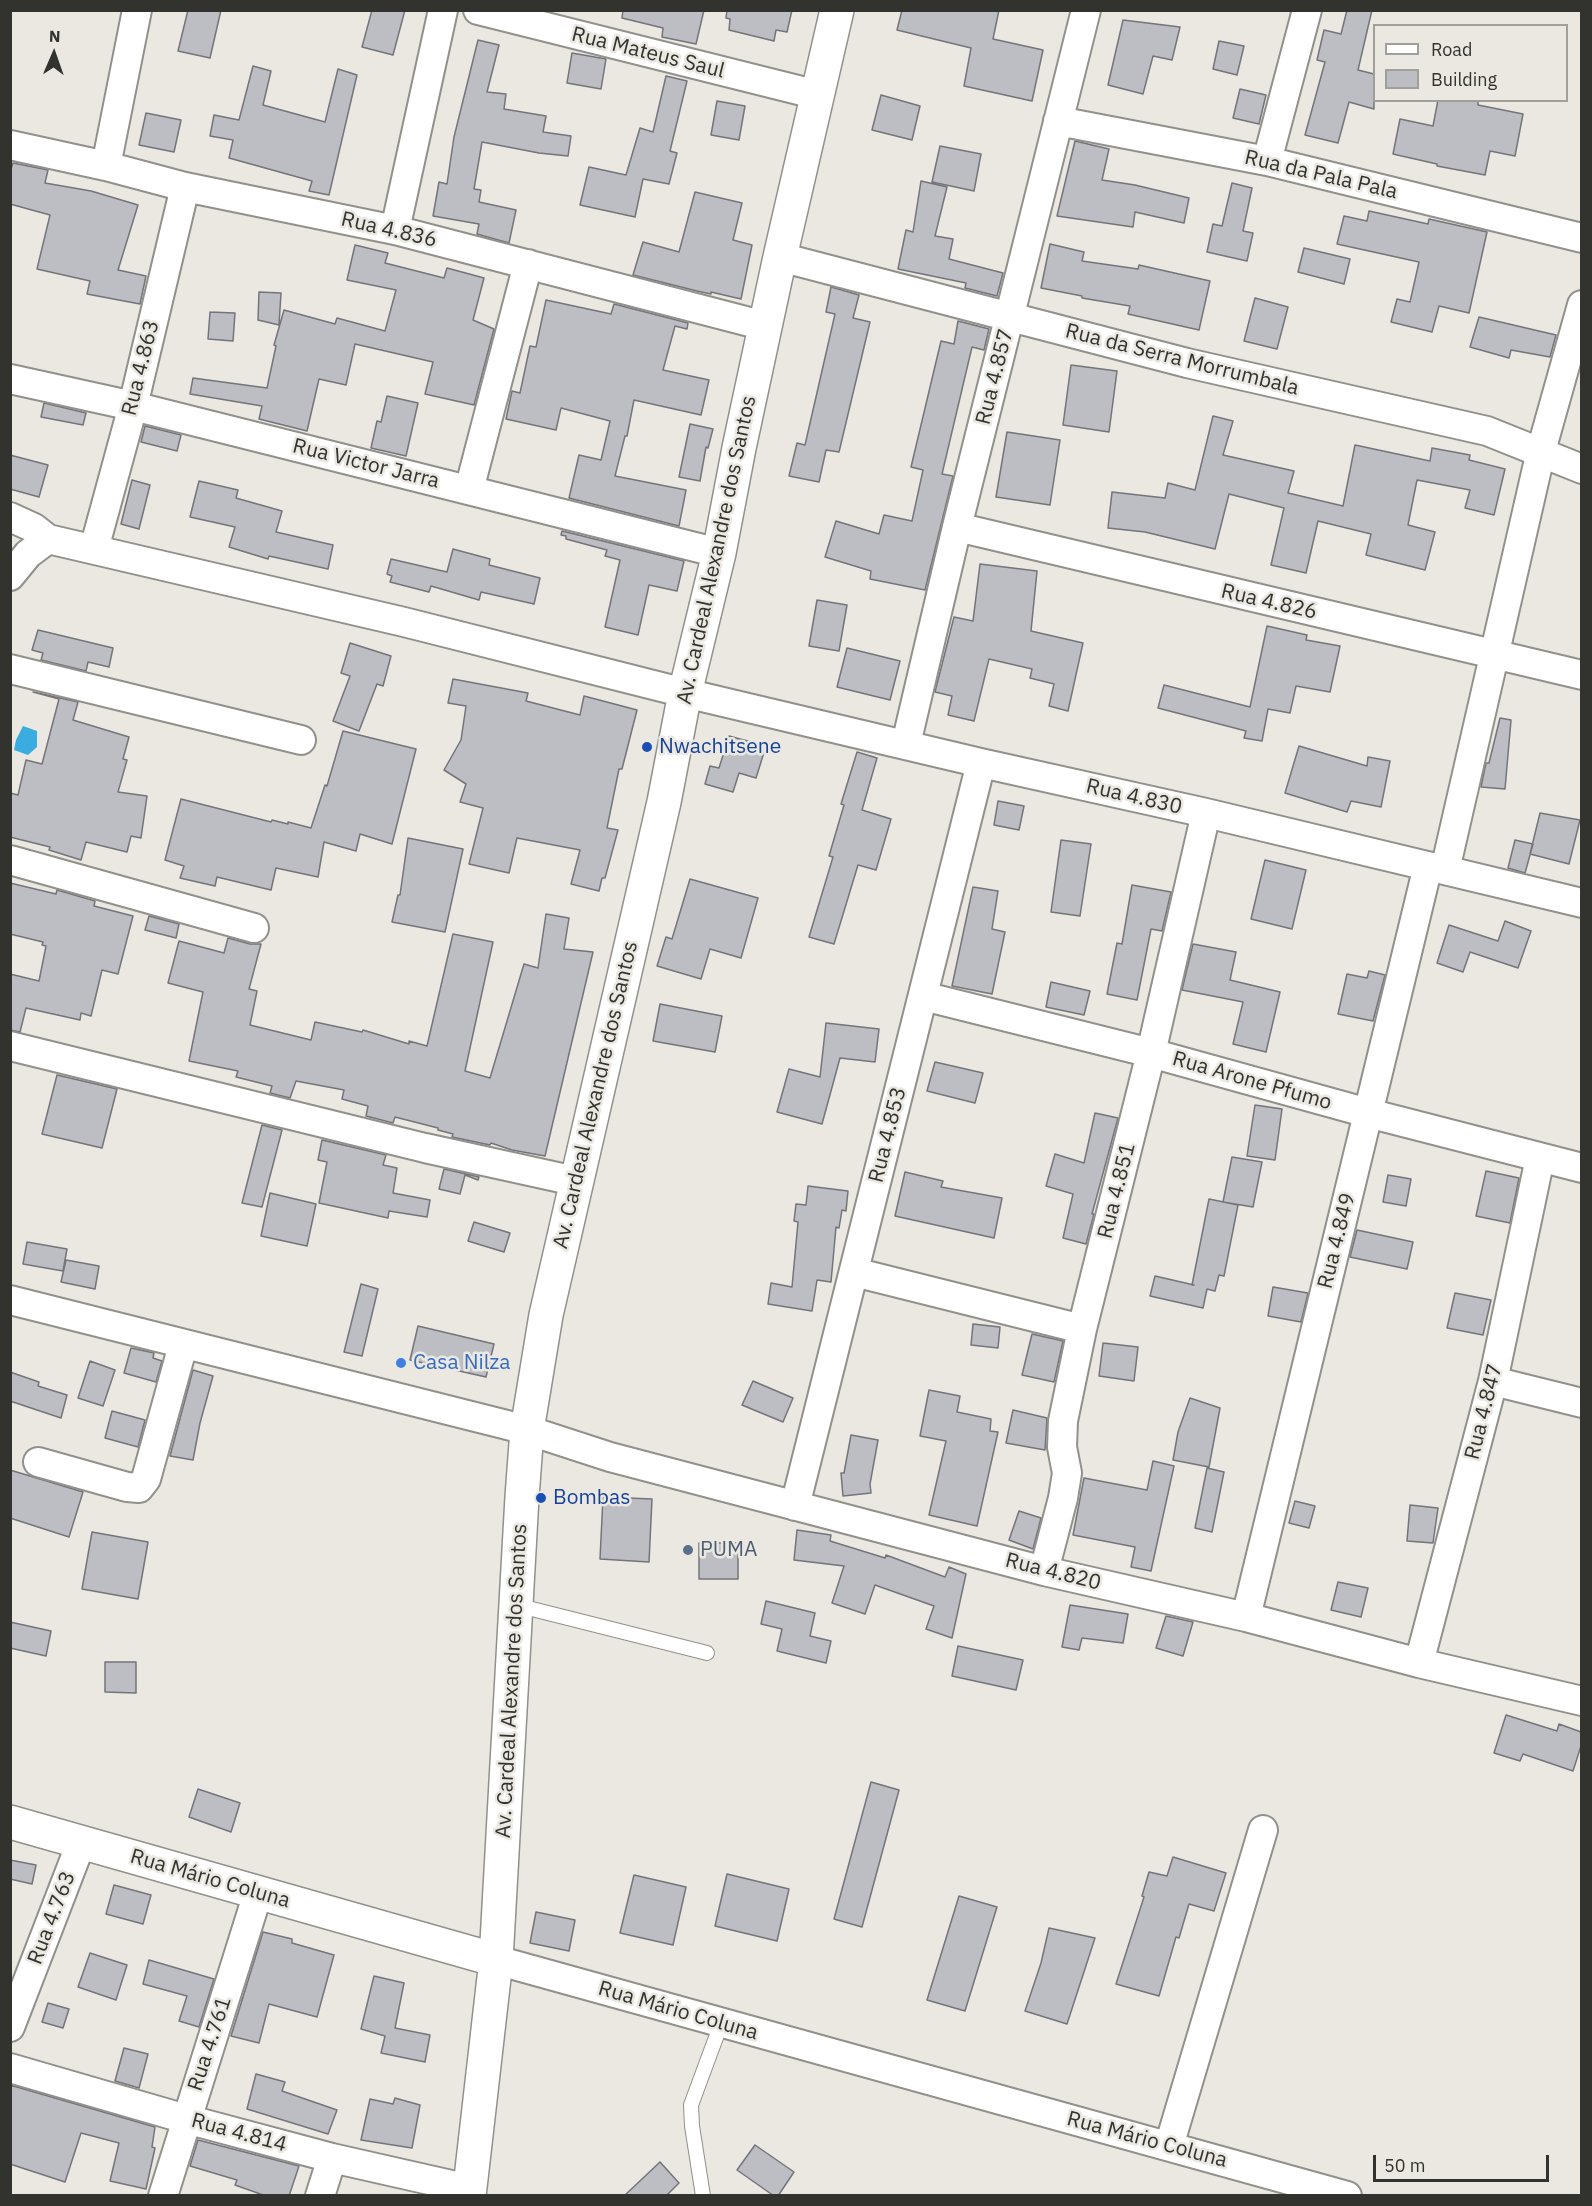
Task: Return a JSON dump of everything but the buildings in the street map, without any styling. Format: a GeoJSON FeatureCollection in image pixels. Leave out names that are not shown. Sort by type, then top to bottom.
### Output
{"type":"FeatureCollection","features":[{"type":"Feature","properties":{"kind":"street"},"geometry":{"type":"LineString","coordinates":[[106,166],[137,10]]}},
{"type":"Feature","properties":{"kind":"street"},"geometry":{"type":"LineString","coordinates":[[395,230],[443,10]]}},
{"type":"Feature","properties":{"kind":"street","name":"Rua Mateus Saul"},"geometry":{"type":"LineString","coordinates":[[478,10],[818,95]]}},
{"type":"Feature","properties":{"kind":"street","name":"Av. Cardeal Alexandre dos Santos"},"geometry":{"type":"LineString","coordinates":[[469,2193],[496,1960],[527,1430],[546,1315],[656,836],[685,693],[719,553],[780,257],[837,10]]}},
{"type":"Feature","properties":{"kind":"street","name":"Rua 4.857"},"geometry":{"type":"LineString","coordinates":[[906,744],[957,527],[1086,10]]}},
{"type":"Feature","properties":{"kind":"street"},"geometry":{"type":"LineString","coordinates":[[1267,161],[1307,10]]}},
{"type":"Feature","properties":{"kind":"street","name":"Rua da Pala Pala"},"geometry":{"type":"LineString","coordinates":[[1058,121],[1267,161],[1581,238]]}},
{"type":"Feature","properties":{"kind":"street","name":"Rua 4.836"},"geometry":{"type":"LineString","coordinates":[[10,145],[106,166],[185,187],[395,230],[765,326]]}},
{"type":"Feature","properties":{"kind":"street","name":"Rua 4.863"},"geometry":{"type":"LineString","coordinates":[[94,549],[133,406],[185,187]]}},
{"type":"Feature","properties":{"kind":"street","name":"Rua da Serra Morrumbala"},"geometry":{"type":"LineString","coordinates":[[780,257],[1187,363],[1487,431],[1581,469]]}},
{"type":"Feature","properties":{"kind":"street"},"geometry":{"type":"LineString","coordinates":[[469,490],[528,264]]}},
{"type":"Feature","properties":{"kind":"street","name":"Rua 4.849"},"geometry":{"type":"LineString","coordinates":[[1246,1617],[1368,1113],[1495,656],[1541,451],[1581,305]]}},
{"type":"Feature","properties":{"kind":"street","name":"Rua Victor Jarra"},"geometry":{"type":"LineString","coordinates":[[10,379],[133,406],[719,553]]}},
{"type":"Feature","properties":{"kind":"street"},"geometry":{"type":"LineString","coordinates":[[10,517],[34,528],[48,539],[28,554],[10,576]]}},
{"type":"Feature","properties":{"kind":"street","name":"Rua 4.826"},"geometry":{"type":"LineString","coordinates":[[957,527],[1581,675]]}},
{"type":"Feature","properties":{"kind":"street","name":"Rua 4.830"},"geometry":{"type":"LineString","coordinates":[[48,539],[404,622],[685,693],[1206,813],[1581,903]]}},
{"type":"Feature","properties":{"kind":"street"},"geometry":{"type":"LineString","coordinates":[[10,669],[300,740]]}},
{"type":"Feature","properties":{"kind":"street","name":"Rua 4.853"},"geometry":{"type":"LineString","coordinates":[[795,1506],[981,763]]}},
{"type":"Feature","properties":{"kind":"street","name":"Rua 4.851"},"geometry":{"type":"LineString","coordinates":[[1044,1571],[1063,1498],[1067,1473],[1062,1447],[1063,1421],[1082,1329],[1151,1053],[1206,813]]}},
{"type":"Feature","properties":{"kind":"street"},"geometry":{"type":"LineString","coordinates":[[10,860],[255,928]]}},
{"type":"Feature","properties":{"kind":"street","name":"Rua Arone Pfumo"},"geometry":{"type":"LineString","coordinates":[[923,996],[1151,1053],[1368,1113],[1581,1168]]}},
{"type":"Feature","properties":{"kind":"street"},"geometry":{"type":"LineString","coordinates":[[10,1046],[413,1146],[575,1181]]}},
{"type":"Feature","properties":{"kind":"street","name":"Rua 4.847"},"geometry":{"type":"LineString","coordinates":[[1419,1664],[1493,1381],[1540,1158]]}},
{"type":"Feature","properties":{"kind":"street"},"geometry":{"type":"LineString","coordinates":[[854,1272],[1082,1329]]}},
{"type":"Feature","properties":{"kind":"street","name":"Rua 4.820"},"geometry":{"type":"LineString","coordinates":[[10,1300],[527,1430],[610,1457],[1044,1571],[1246,1617],[1419,1664],[1581,1701]]}},
{"type":"Feature","properties":{"kind":"street"},"geometry":{"type":"LineString","coordinates":[[38,1462],[127,1487],[139,1488],[146,1479],[183,1345]]}},
{"type":"Feature","properties":{"kind":"street"},"geometry":{"type":"LineString","coordinates":[[1493,1381],[1581,1403]]}},
{"type":"Feature","properties":{"kind":"street","name":"Rua Mário Coluna"},"geometry":{"type":"LineString","coordinates":[[10,1822],[721,2024],[1347,2196]]}},
{"type":"Feature","properties":{"kind":"street"},"geometry":{"type":"LineString","coordinates":[[1169,2146],[1263,1830]]}},
{"type":"Feature","properties":{"kind":"street","name":"Rua 4.763"},"geometry":{"type":"LineString","coordinates":[[10,2027],[81,1843]]}},
{"type":"Feature","properties":{"kind":"street","name":"Rua 4.761"},"geometry":{"type":"LineString","coordinates":[[163,2196],[258,1893]]}},
{"type":"Feature","properties":{"kind":"street","name":"Rua 4.814"},"geometry":{"type":"LineString","coordinates":[[10,2068],[186,2119],[469,2193]]}},
{"type":"Feature","properties":{"kind":"street"},"geometry":{"type":"LineString","coordinates":[[320,2196],[332,2158]]}},
{"type":"Feature","properties":{"kind":"lane"},"geometry":{"type":"LineString","coordinates":[[516,1605],[707,1653]]}},
{"type":"Feature","properties":{"kind":"lane"},"geometry":{"type":"LineString","coordinates":[[703,2196],[691,2105],[721,2024]]}},
{"type":"Feature","properties":{"kind":"water"},"geometry":{"type":"Polygon","coordinates":[[[23,726],[37,731],[37,747],[28,755],[14,750],[23,726]]]}},
{"type":"Feature","properties":{"kind":"place","name":"Nwachitsene"},"geometry":{"type":"Point","coordinates":[647,747]}},
{"type":"Feature","properties":{"kind":"place","name":"Casa Nilza"},"geometry":{"type":"Point","coordinates":[401,1363]}},
{"type":"Feature","properties":{"kind":"place","name":"Bombas"},"geometry":{"type":"Point","coordinates":[541,1498]}},
{"type":"Feature","properties":{"kind":"place","name":"PUMA"},"geometry":{"type":"Point","coordinates":[688,1550]}}]}
